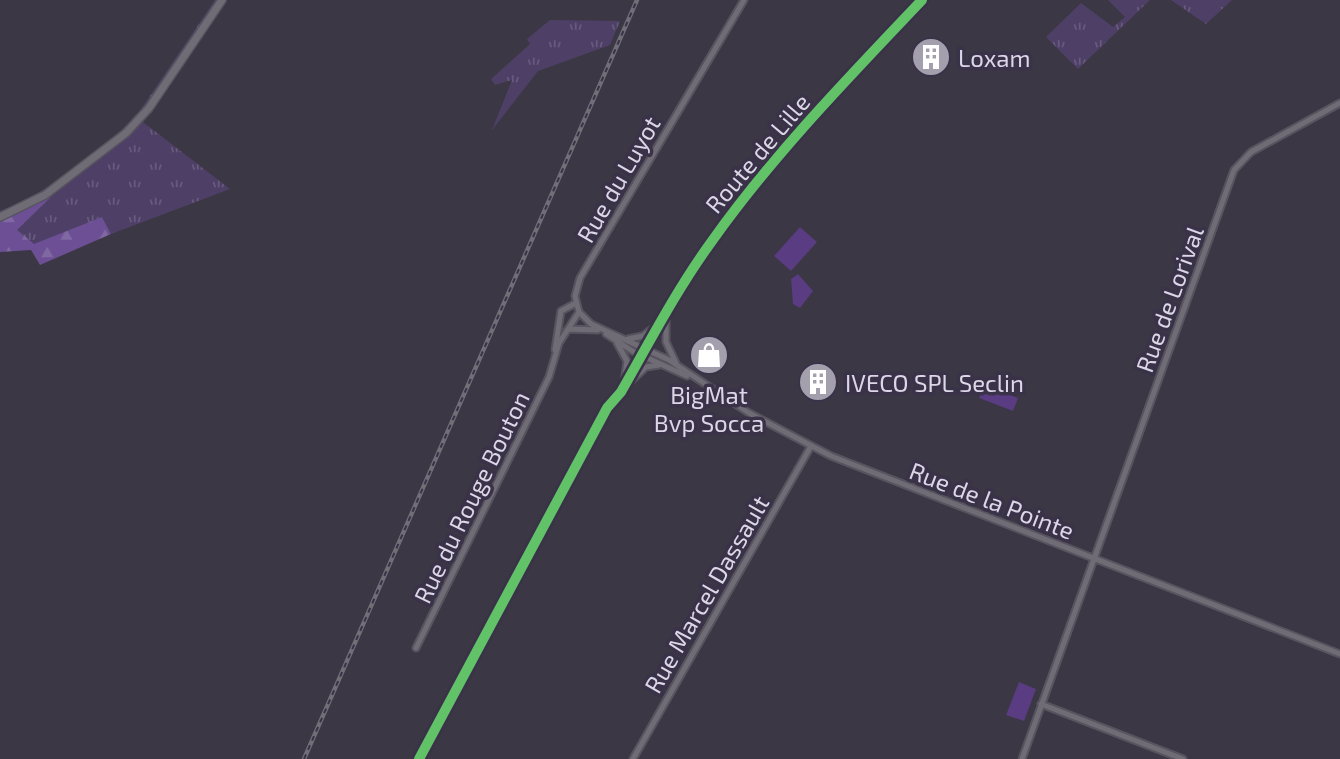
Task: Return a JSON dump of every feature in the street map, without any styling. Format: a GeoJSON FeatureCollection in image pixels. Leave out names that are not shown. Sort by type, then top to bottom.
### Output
{"type":"FeatureCollection","features":[{"type":"Feature","properties":{"kind":"main road"},"geometry":{"type":"LineString","coordinates":[[0,217],[45,195],[109,147],[144,115],[222,0]]}},
{"type":"Feature","properties":{"kind":"main road","name":"Route de Lille"},"geometry":{"type":"LineString","coordinates":[[419,759],[549,518],[614,409],[613,404],[705,251],[738,207],[836,91],[922,0]]}},
{"type":"Feature","properties":{"kind":"street","name":"Rue du Luyot"},"geometry":{"type":"LineString","coordinates":[[576,303],[575,292],[580,278],[744,0]]}},
{"type":"Feature","properties":{"kind":"street","name":"Rue de Lorival"},"geometry":{"type":"LineString","coordinates":[[1094,559],[1234,170],[1247,155],[1340,103]]}},
{"type":"Feature","properties":{"kind":"street"},"geometry":{"type":"LineString","coordinates":[[644,352],[616,342],[602,331],[587,322],[576,303],[563,309],[559,317],[569,329],[602,331],[624,339],[696,380]]}},
{"type":"Feature","properties":{"kind":"street"},"geometry":{"type":"LineString","coordinates":[[624,339],[647,334],[668,309]]}},
{"type":"Feature","properties":{"kind":"street"},"geometry":{"type":"LineString","coordinates":[[668,309],[665,335],[678,365]]}},
{"type":"Feature","properties":{"kind":"street","name":"Rue du Rouge Bouton"},"geometry":{"type":"LineString","coordinates":[[416,648],[549,377],[561,340],[579,312]]}},
{"type":"Feature","properties":{"kind":"street","name":"Rue du Rouge Bouton"},"geometry":{"type":"LineString","coordinates":[[554,359],[559,317]]}},
{"type":"Feature","properties":{"kind":"street"},"geometry":{"type":"LineString","coordinates":[[616,342],[627,365],[621,392]]}},
{"type":"Feature","properties":{"kind":"street","name":"Rue de la Pointe"},"geometry":{"type":"LineString","coordinates":[[644,352],[678,365],[696,380],[811,446],[1340,654]]}},
{"type":"Feature","properties":{"kind":"street"},"geometry":{"type":"LineString","coordinates":[[621,392],[646,367],[670,367]]}},
{"type":"Feature","properties":{"kind":"street","name":"Rue Marcel Dassault"},"geometry":{"type":"LineString","coordinates":[[633,759],[811,446]]}},
{"type":"Feature","properties":{"kind":"street"},"geometry":{"type":"LineString","coordinates":[[1022,759],[1094,559]]}},
{"type":"Feature","properties":{"kind":"street"},"geometry":{"type":"LineString","coordinates":[[1041,704],[1183,759]]}},
{"type":"Feature","properties":{"kind":"green space"},"geometry":{"type":"Polygon","coordinates":[[[215,0],[227,0],[143,122],[230,189],[111,234],[102,217],[34,245],[16,230],[47,200],[0,222],[0,211],[75,169],[109,142],[139,112],[215,0]]]}},
{"type":"Feature","properties":{"kind":"green space"},"geometry":{"type":"Polygon","coordinates":[[[629,0],[610,45],[538,71],[492,130],[512,80],[495,85],[491,79],[530,44],[527,39],[550,20],[620,21],[629,0]]]}},
{"type":"Feature","properties":{"kind":"green space"},"geometry":{"type":"Polygon","coordinates":[[[1108,0],[1150,0],[1078,69],[1046,37],[1081,3],[1113,27],[1125,17],[1108,0]]]}},
{"type":"Feature","properties":{"kind":"green space"},"geometry":{"type":"Polygon","coordinates":[[[1171,0],[1232,0],[1206,24],[1171,0]]]}},
{"type":"Feature","properties":{"kind":"green space"},"geometry":{"type":"Polygon","coordinates":[[[51,197],[17,230],[34,244],[102,217],[111,234],[40,265],[31,250],[0,252],[0,222],[51,197]]]}},
{"type":"Feature","properties":{"kind":"shaded area"},"geometry":{"type":"Polygon","coordinates":[[[800,227],[817,242],[791,271],[774,256],[800,227]]]}},
{"type":"Feature","properties":{"kind":"shaded area"},"geometry":{"type":"Polygon","coordinates":[[[798,274],[813,291],[800,308],[793,304],[791,279],[798,274]]]}},
{"type":"Feature","properties":{"kind":"shaded area"},"geometry":{"type":"Polygon","coordinates":[[[984,385],[1018,398],[1013,411],[979,398],[984,385]]]}},
{"type":"Feature","properties":{"kind":"shaded area"},"geometry":{"type":"Polygon","coordinates":[[[1019,682],[1036,689],[1024,721],[1006,715],[1019,682]]]}},
{"type":"Feature","properties":{"kind":"railway"},"geometry":{"type":"LineString","coordinates":[[304,759],[637,0]]}},
{"type":"Feature","properties":{"kind":"cycle path"},"geometry":{"type":"LineString","coordinates":[[419,759],[607,408],[621,392],[699,259],[786,147],[922,0]]}},
{"type":"Feature","properties":{"kind":"place","name":"Loxam"},"geometry":{"type":"Point","coordinates":[931,57]}},
{"type":"Feature","properties":{"kind":"place","name":"BigMat Bvp Socca"},"geometry":{"type":"Point","coordinates":[709,355]}},
{"type":"Feature","properties":{"kind":"place","name":"IVECO SPL Seclin"},"geometry":{"type":"Point","coordinates":[818,382]}}]}
